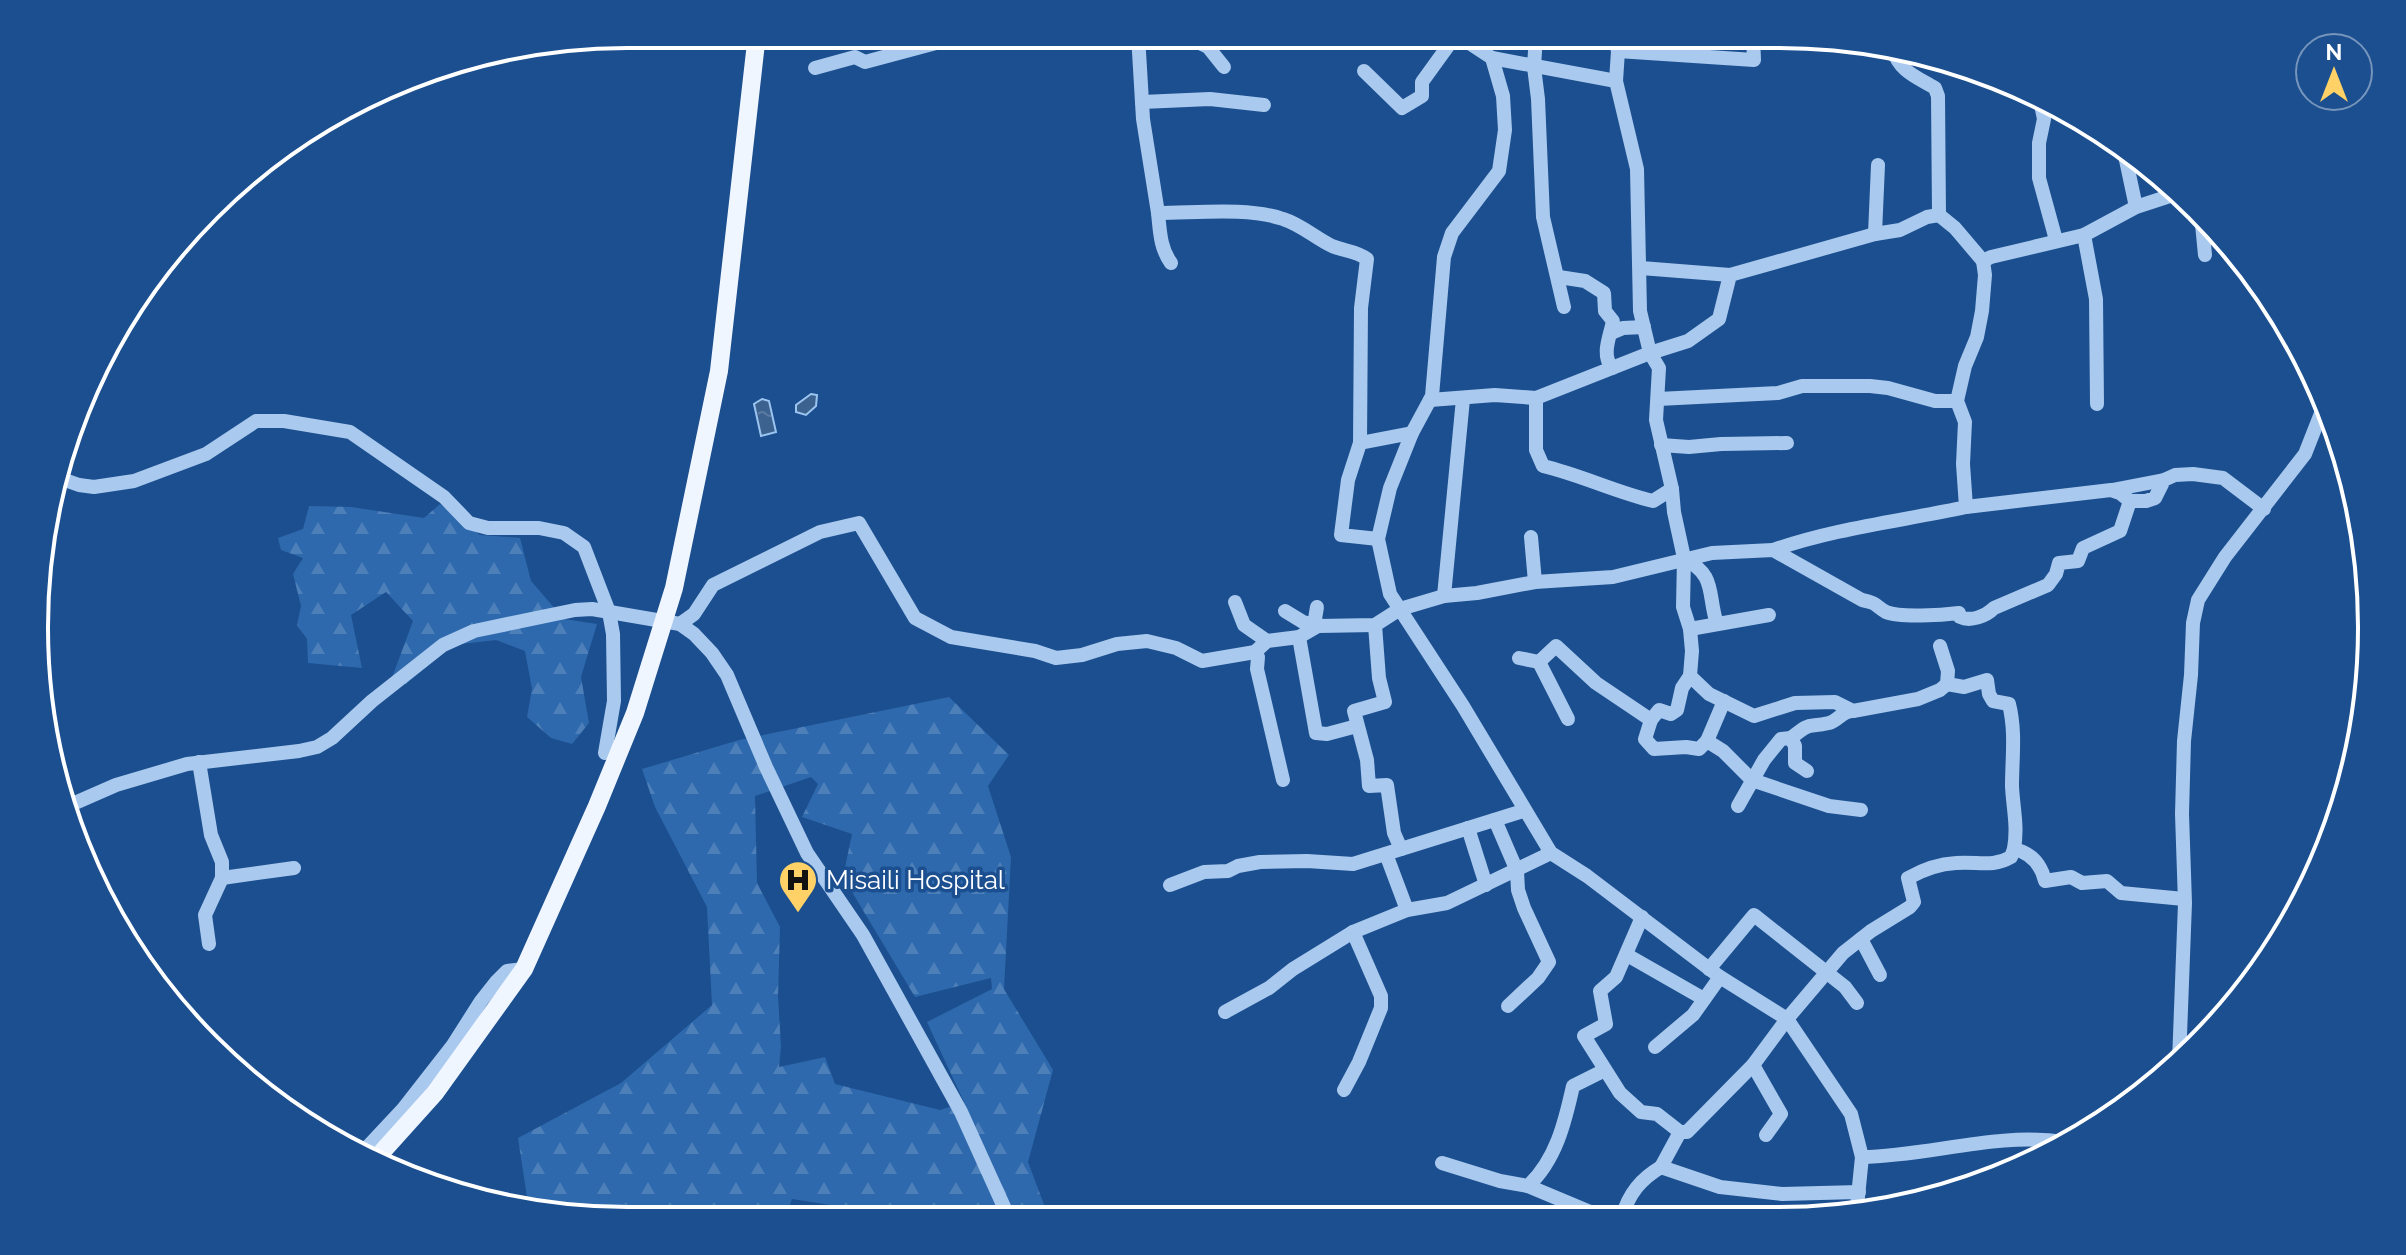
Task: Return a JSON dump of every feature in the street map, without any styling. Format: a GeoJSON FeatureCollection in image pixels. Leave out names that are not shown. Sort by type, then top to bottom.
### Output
{"type":"FeatureCollection","features":[{"type":"Feature","properties":{"kind":"main road"},"geometry":{"type":"LineString","coordinates":[[382,1152],[435,1093],[524,969],[591,820],[671,623],[674,588],[719,371],[755,48]]}},
{"type":"Feature","properties":{"kind":"street"},"geometry":{"type":"LineString","coordinates":[[815,68],[855,57],[865,62],[896,48]]}},
{"type":"Feature","properties":{"kind":"street"},"geometry":{"type":"LineString","coordinates":[[1139,48],[1142,102],[1162,244],[1171,263]]}},
{"type":"Feature","properties":{"kind":"street"},"geometry":{"type":"LineString","coordinates":[[1209,48],[1224,67]]}},
{"type":"Feature","properties":{"kind":"street"},"geometry":{"type":"LineString","coordinates":[[1364,71],[1402,108],[1422,96],[1422,82],[1447,48]]}},
{"type":"Feature","properties":{"kind":"street"},"geometry":{"type":"LineString","coordinates":[[1476,48],[1492,58],[1616,81]]}},
{"type":"Feature","properties":{"kind":"street"},"geometry":{"type":"LineString","coordinates":[[1535,48],[1543,217],[1564,307]]}},
{"type":"Feature","properties":{"kind":"street"},"geometry":{"type":"LineString","coordinates":[[1617,48],[1616,81],[1637,169],[1640,311],[1650,353],[1659,368],[1656,420],[1684,558],[1683,607],[1690,629],[1692,651],[1690,676],[1682,688],[1677,710],[1671,714],[1659,710],[1651,720],[1645,739],[1654,749],[1699,749],[1707,741],[1724,701]]}},
{"type":"Feature","properties":{"kind":"street"},"geometry":{"type":"LineString","coordinates":[[1618,51],[1754,60],[1754,48]]}},
{"type":"Feature","properties":{"kind":"street"},"geometry":{"type":"LineString","coordinates":[[1492,58],[1503,96],[1505,130],[1499,171],[1452,233],[1444,257],[1438,344],[1430,400],[1412,433],[1390,488],[1378,539],[1390,594],[1463,706],[1523,811],[1551,853],[1587,876],[1715,973],[1787,1019],[1851,1114],[1862,1157],[1858,1201]]}},
{"type":"Feature","properties":{"kind":"street"},"geometry":{"type":"LineString","coordinates":[[1897,60],[1917,80],[1935,88],[1938,96],[1939,215]]}},
{"type":"Feature","properties":{"kind":"street"},"geometry":{"type":"LineString","coordinates":[[1142,102],[1210,99],[1264,105]]}},
{"type":"Feature","properties":{"kind":"street"},"geometry":{"type":"LineString","coordinates":[[2043,112],[2039,178],[2056,240]]}},
{"type":"Feature","properties":{"kind":"street"},"geometry":{"type":"LineString","coordinates":[[1875,234],[1878,165]]}},
{"type":"Feature","properties":{"kind":"street"},"geometry":{"type":"LineString","coordinates":[[2127,165],[2136,207]]}},
{"type":"Feature","properties":{"kind":"street"},"geometry":{"type":"LineString","coordinates":[[1983,261],[2084,235],[2136,207],[2166,197]]}},
{"type":"Feature","properties":{"kind":"street"},"geometry":{"type":"LineString","coordinates":[[1158,213],[1245,213],[1280,217],[1330,245],[1367,259],[1361,308],[1360,443],[1348,480],[1341,535],[1378,539]]}},
{"type":"Feature","properties":{"kind":"street"},"geometry":{"type":"LineString","coordinates":[[1641,268],[1730,275],[1875,234],[1900,230],[1927,217],[1939,215],[1955,228],[1983,261],[1985,275],[1977,337],[1965,366],[1957,401],[1965,422],[1963,464],[1966,507]]}},
{"type":"Feature","properties":{"kind":"street"},"geometry":{"type":"LineString","coordinates":[[2203,233],[2205,255]]}},
{"type":"Feature","properties":{"kind":"street"},"geometry":{"type":"LineString","coordinates":[[2084,235],[2096,299],[2097,404]]}},
{"type":"Feature","properties":{"kind":"street"},"geometry":{"type":"LineString","coordinates":[[1430,400],[1495,395],[1536,398],[1688,341],[1719,319],[1730,275]]}},
{"type":"Feature","properties":{"kind":"street"},"geometry":{"type":"LineString","coordinates":[[1559,277],[1585,281],[1604,293],[1605,311],[1613,321],[1605,352],[1612,368]]}},
{"type":"Feature","properties":{"kind":"street"},"geometry":{"type":"LineString","coordinates":[[1611,333],[1623,328],[1644,327]]}},
{"type":"Feature","properties":{"kind":"street"},"geometry":{"type":"LineString","coordinates":[[1658,399],[1778,393],[1802,386],[1870,386],[1935,401],[1957,401]]}},
{"type":"Feature","properties":{"kind":"street"},"geometry":{"type":"LineString","coordinates":[[1536,398],[1536,450],[1543,466],[1587,478],[1619,493],[1653,501],[1672,489]]}},
{"type":"Feature","properties":{"kind":"street"},"geometry":{"type":"LineString","coordinates":[[1444,596],[1463,399]]}},
{"type":"Feature","properties":{"kind":"street"},"geometry":{"type":"LineString","coordinates":[[2180,1045],[2184,899],[2183,770],[2193,623],[2198,600],[2225,557],[2305,454],[2319,419]]}},
{"type":"Feature","properties":{"kind":"street"},"geometry":{"type":"LineString","coordinates":[[67,481],[94,487],[134,481],[206,454],[256,421],[284,421],[350,432],[444,497],[469,523],[488,528],[539,528],[564,533],[584,547],[609,612],[614,656],[614,701],[605,753]]}},
{"type":"Feature","properties":{"kind":"street"},"geometry":{"type":"LineString","coordinates":[[1360,443],[1412,433]]}},
{"type":"Feature","properties":{"kind":"street"},"geometry":{"type":"LineString","coordinates":[[1661,445],[1689,447],[1787,443]]}},
{"type":"Feature","properties":{"kind":"street"},"geometry":{"type":"LineString","coordinates":[[1285,611],[1303,622],[1318,626],[1375,625],[1400,609],[1444,596],[1535,582],[1613,577],[1712,553],[1773,550],[1812,536],[1858,526],[1936,515],[1966,507],[2111,490],[2175,475],[2223,478],[2264,509]]}},
{"type":"Feature","properties":{"kind":"street"},"geometry":{"type":"LineString","coordinates":[[2111,490],[2130,501],[2146,501],[2155,498],[2164,480]]}},
{"type":"Feature","properties":{"kind":"street"},"geometry":{"type":"LineString","coordinates":[[1773,550],[1862,600],[1876,603],[1887,612],[1926,616],[1959,613],[1960,617],[1970,619],[1987,615],[1994,608],[2048,585],[2059,563],[2078,561],[2083,548],[2120,531],[2130,501]]}},
{"type":"Feature","properties":{"kind":"street"},"geometry":{"type":"LineString","coordinates":[[671,623],[694,614],[713,585],[820,532],[859,523],[915,618],[951,637],[1035,651],[1056,658],[1138,642],[1176,648],[1202,661],[1255,652],[1267,641],[1299,637],[1318,626]]}},
{"type":"Feature","properties":{"kind":"street"},"geometry":{"type":"LineString","coordinates":[[1531,537],[1535,582]]}},
{"type":"Feature","properties":{"kind":"street"},"geometry":{"type":"LineString","coordinates":[[1684,558],[1700,566],[1710,583],[1717,624]]}},
{"type":"Feature","properties":{"kind":"street"},"geometry":{"type":"LineString","coordinates":[[1235,602],[1244,625],[1267,641]]}},
{"type":"Feature","properties":{"kind":"street"},"geometry":{"type":"LineString","coordinates":[[1317,607],[1315,619],[1318,626]]}},
{"type":"Feature","properties":{"kind":"street"},"geometry":{"type":"LineString","coordinates":[[76,803],[116,785],[199,762],[317,747],[332,738],[372,701],[443,645],[474,631],[575,610],[609,612],[671,623],[694,634],[727,675],[807,853],[863,935],[961,1112],[1004,1207]]}},
{"type":"Feature","properties":{"kind":"street"},"geometry":{"type":"LineString","coordinates":[[1690,629],[1769,615]]}},
{"type":"Feature","properties":{"kind":"street"},"geometry":{"type":"LineString","coordinates":[[1375,625],[1379,678],[1385,702],[1354,711],[1367,760],[1369,786],[1387,785],[1394,833],[1401,849]]}},
{"type":"Feature","properties":{"kind":"street"},"geometry":{"type":"LineString","coordinates":[[1299,637],[1316,733],[1327,734],[1357,726]]}},
{"type":"Feature","properties":{"kind":"street"},"geometry":{"type":"LineString","coordinates":[[1539,662],[1556,646],[1596,683],[1651,720]]}},
{"type":"Feature","properties":{"kind":"street"},"geometry":{"type":"LineString","coordinates":[[1738,806],[1781,739],[1791,738],[1810,723],[1832,722],[1846,711],[1918,699],[1940,690],[1947,684],[1948,671],[1940,646]]}},
{"type":"Feature","properties":{"kind":"street"},"geometry":{"type":"LineString","coordinates":[[1255,652],[1283,780]]}},
{"type":"Feature","properties":{"kind":"street"},"geometry":{"type":"LineString","coordinates":[[1519,658],[1539,662]]}},
{"type":"Feature","properties":{"kind":"street"},"geometry":{"type":"LineString","coordinates":[[1539,662],[1568,719]]}},
{"type":"Feature","properties":{"kind":"street"},"geometry":{"type":"LineString","coordinates":[[1690,676],[1709,694],[1754,716],[1808,702],[1835,702],[1853,711]]}},
{"type":"Feature","properties":{"kind":"street"},"geometry":{"type":"LineString","coordinates":[[1642,917],[1616,977],[1600,991],[1606,1024],[1584,1036],[1620,1093],[1641,1112],[1657,1114],[1680,1132],[1687,1132],[1753,1065],[1843,953],[1914,902],[1908,878],[1936,865],[1960,862],[1999,864],[2011,857],[2017,822],[2012,788],[2014,735],[2009,704],[1993,701],[1987,680],[1964,687],[1947,684]]}},
{"type":"Feature","properties":{"kind":"street"},"geometry":{"type":"LineString","coordinates":[[1791,738],[1795,746],[1795,763],[1807,771]]}},
{"type":"Feature","properties":{"kind":"street"},"geometry":{"type":"LineString","coordinates":[[1707,741],[1723,751],[1752,780],[1829,806],[1861,810]]}},
{"type":"Feature","properties":{"kind":"street"},"geometry":{"type":"LineString","coordinates":[[199,762],[211,835],[222,862],[222,878],[206,909],[209,944]]}},
{"type":"Feature","properties":{"kind":"street"},"geometry":{"type":"LineString","coordinates":[[1170,885],[1204,872],[1228,871],[1260,862],[1353,864],[1523,811]]}},
{"type":"Feature","properties":{"kind":"street"},"geometry":{"type":"LineString","coordinates":[[1495,820],[1517,871],[1518,890],[1549,962],[1538,978],[1508,1006]]}},
{"type":"Feature","properties":{"kind":"street"},"geometry":{"type":"LineString","coordinates":[[1468,828],[1486,885]]}},
{"type":"Feature","properties":{"kind":"street"},"geometry":{"type":"LineString","coordinates":[[2014,849],[2030,854],[2045,881],[2071,877],[2082,883],[2107,881],[2121,893],[2184,899]]}},
{"type":"Feature","properties":{"kind":"street"},"geometry":{"type":"LineString","coordinates":[[1225,1012],[1269,988],[1293,969],[1353,932],[1407,910],[1447,903],[1551,853]]}},
{"type":"Feature","properties":{"kind":"street"},"geometry":{"type":"LineString","coordinates":[[1386,854],[1407,910]]}},
{"type":"Feature","properties":{"kind":"street"},"geometry":{"type":"LineString","coordinates":[[222,878],[294,868]]}},
{"type":"Feature","properties":{"kind":"street"},"geometry":{"type":"LineString","coordinates":[[1655,1047],[1693,1015],[1715,973],[1754,915],[1845,987],[1857,1003]]}},
{"type":"Feature","properties":{"kind":"street"},"geometry":{"type":"LineString","coordinates":[[1344,1090],[1381,1008],[1381,996],[1353,932]]}},
{"type":"Feature","properties":{"kind":"street"},"geometry":{"type":"LineString","coordinates":[[1861,939],[1880,975]]}},
{"type":"Feature","properties":{"kind":"street"},"geometry":{"type":"LineString","coordinates":[[1627,955],[1704,999]]}},
{"type":"Feature","properties":{"kind":"street"},"geometry":{"type":"LineString","coordinates":[[369,1146],[403,1109],[453,1045],[496,982],[507,971],[524,969]]}},
{"type":"Feature","properties":{"kind":"street"},"geometry":{"type":"LineString","coordinates":[[1753,1065],[1781,1114],[1766,1135]]}},
{"type":"Feature","properties":{"kind":"street"},"geometry":{"type":"LineString","coordinates":[[1528,1186],[1541,1174],[1559,1136],[1573,1086],[1605,1070]]}},
{"type":"Feature","properties":{"kind":"street"},"geometry":{"type":"LineString","coordinates":[[1625,1207],[1643,1178],[1661,1167],[1680,1132]]}},
{"type":"Feature","properties":{"kind":"street"},"geometry":{"type":"LineString","coordinates":[[1862,1157],[1895,1156],[1974,1144],[2043,1142]]}},
{"type":"Feature","properties":{"kind":"street"},"geometry":{"type":"LineString","coordinates":[[1442,1163],[1500,1181],[1528,1186],[1578,1207]]}},
{"type":"Feature","properties":{"kind":"street"},"geometry":{"type":"LineString","coordinates":[[1661,1167],[1720,1187],[1782,1194],[1859,1192]]}},
{"type":"Feature","properties":{"kind":"green space"},"geometry":{"type":"Polygon","coordinates":[[[440,504],[480,535],[520,538],[531,581],[564,619],[597,624],[581,677],[589,723],[572,744],[551,738],[527,717],[532,689],[525,651],[496,640],[452,645],[406,684],[390,683],[413,621],[386,592],[351,615],[362,668],[308,663],[307,639],[297,625],[301,606],[293,574],[303,558],[281,550],[278,538],[303,529],[309,506],[351,507],[424,518],[440,504]]]}},
{"type":"Feature","properties":{"kind":"green space"},"geometry":{"type":"Polygon","coordinates":[[[949,697],[1009,755],[988,786],[1011,857],[1004,989],[1053,1070],[1028,1162],[1045,1207],[843,1207],[792,1199],[789,1207],[628,1207],[527,1198],[518,1138],[621,1083],[712,1005],[707,907],[655,807],[642,769],[739,740],[949,697]],[[811,777],[755,796],[757,883],[780,927],[779,1067],[825,1057],[835,1084],[940,1110],[964,1102],[927,1022],[992,989],[991,978],[915,997],[843,877],[852,834],[802,817],[818,784],[811,777]]]}},
{"type":"Feature","properties":{"kind":"water"},"geometry":{"type":"Polygon","coordinates":[[[811,394],[817,395],[816,406],[806,415],[796,412],[796,405],[811,394]]]}},
{"type":"Feature","properties":{"kind":"water"},"geometry":{"type":"Polygon","coordinates":[[[762,399],[769,401],[776,432],[761,436],[754,404],[762,399]]]}},
{"type":"Feature","properties":{"kind":"place","name":"Misaili Hospital"},"geometry":{"type":"Point","coordinates":[798,914]}}]}
